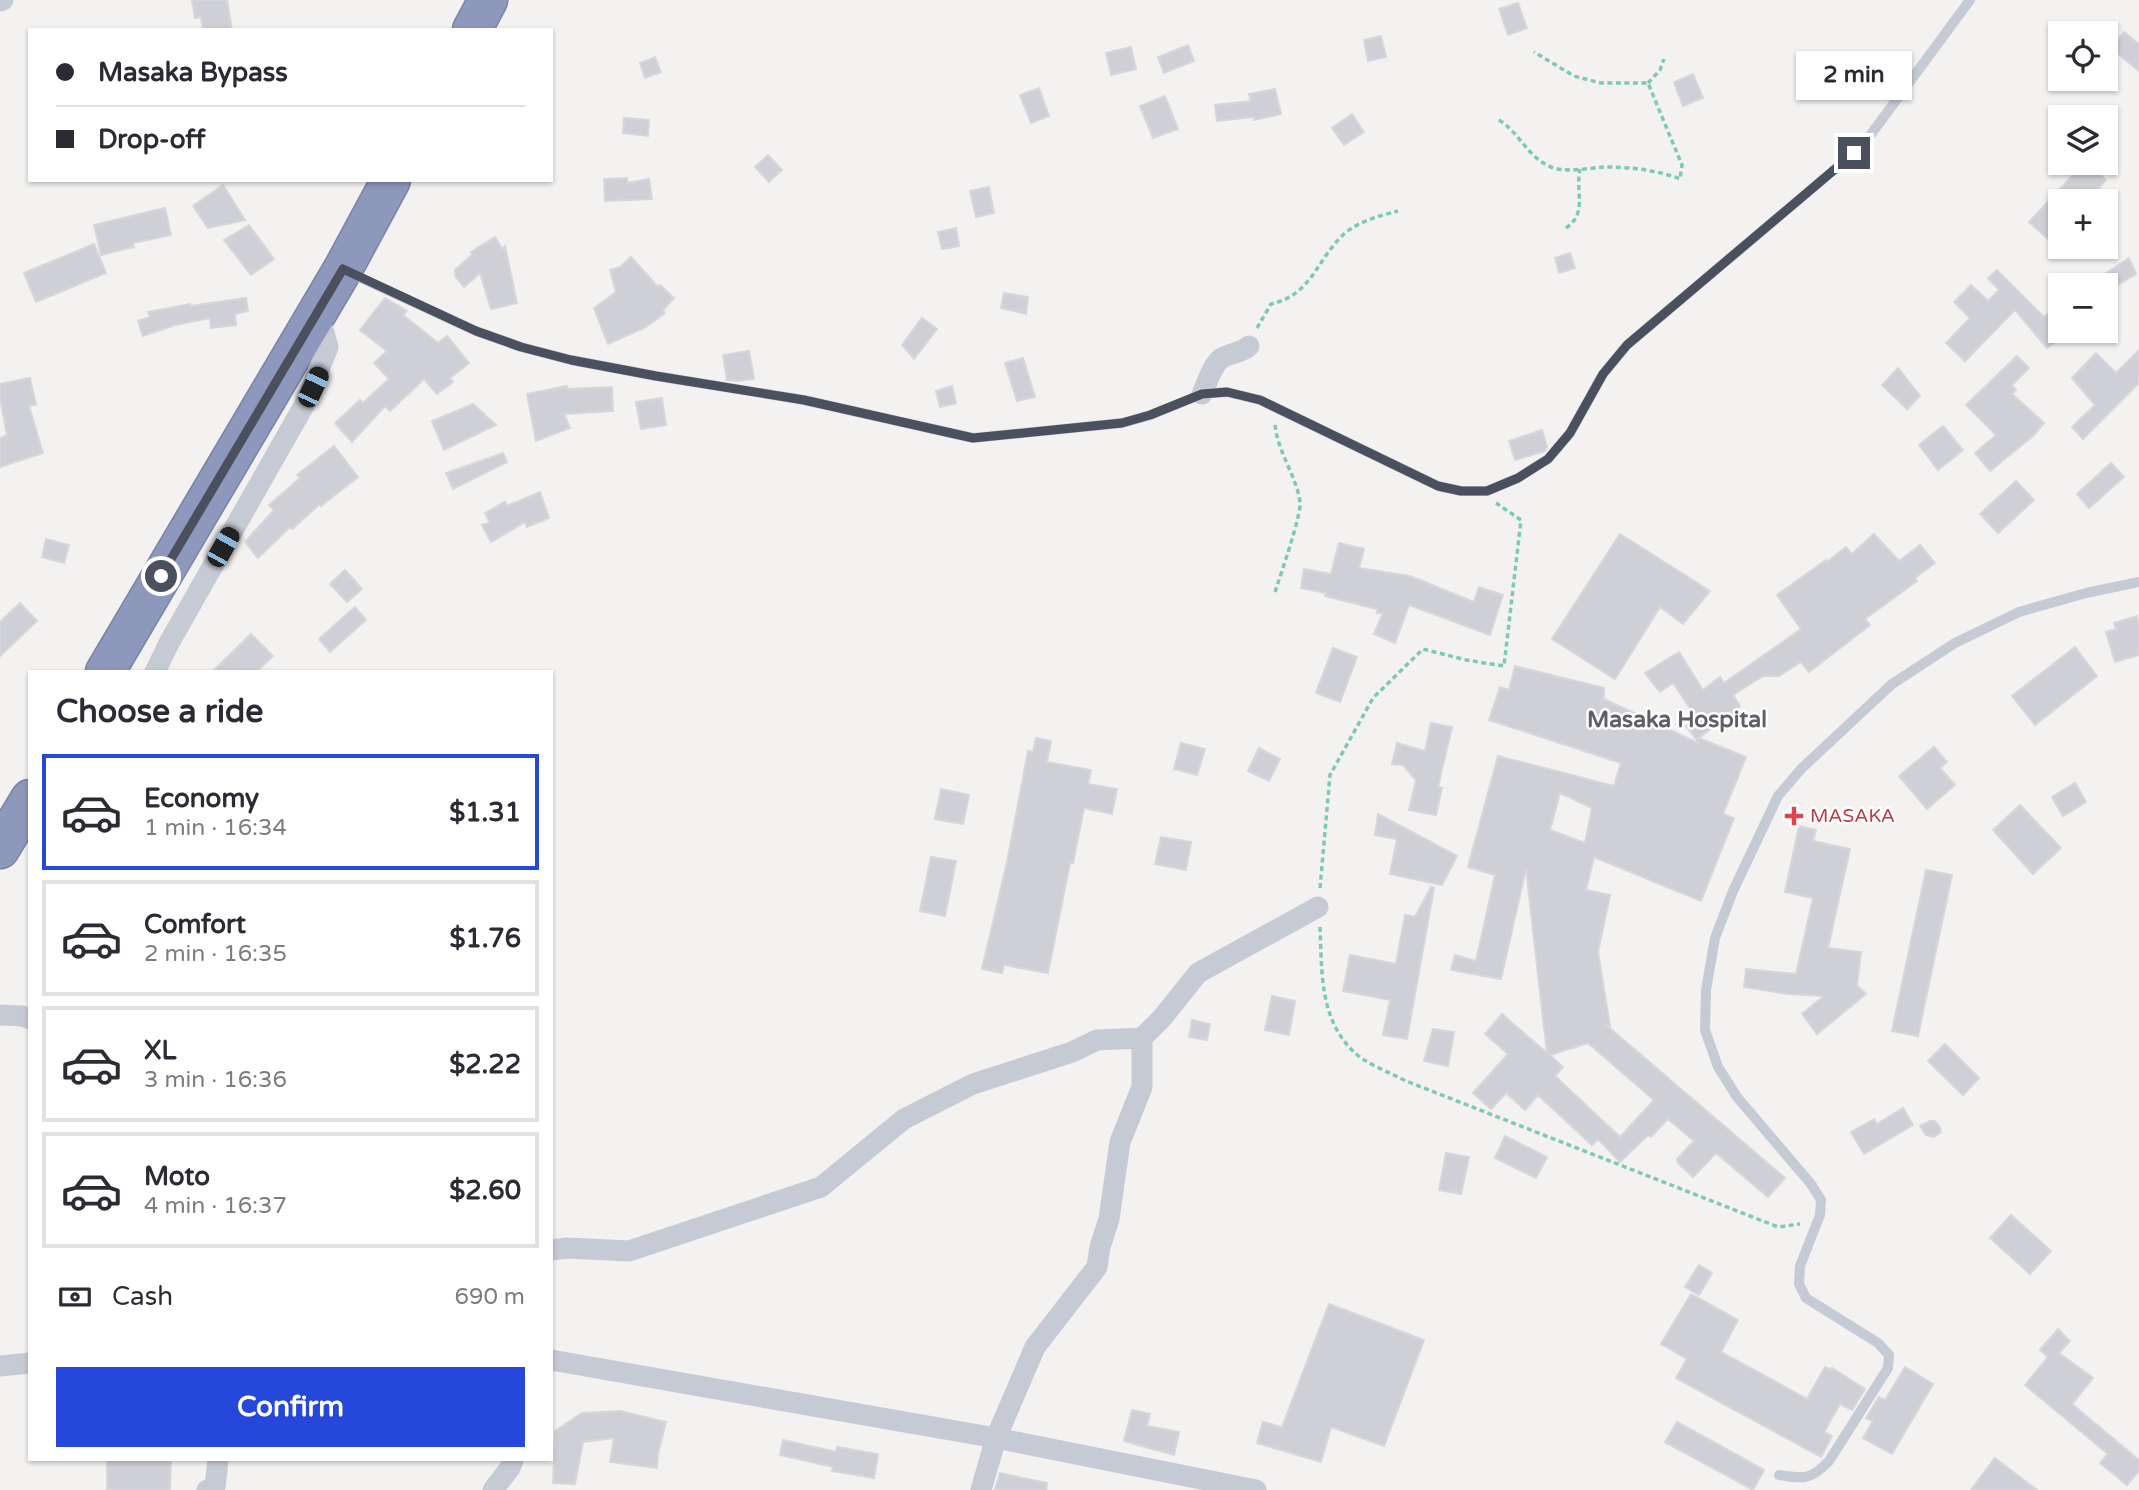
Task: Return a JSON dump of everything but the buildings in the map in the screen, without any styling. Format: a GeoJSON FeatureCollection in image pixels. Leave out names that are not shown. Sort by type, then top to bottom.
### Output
{"type":"FeatureCollection","features":[{"type":"Feature","properties":{"kind":"highway"},"geometry":{"type":"LineString","coordinates":[[473,28],[488,0]]}},
{"type":"Feature","properties":{"kind":"highway"},"geometry":{"type":"LineString","coordinates":[[106,670],[343,269],[390,182]]}},
{"type":"Feature","properties":{"kind":"highway"},"geometry":{"type":"LineString","coordinates":[[2,838],[28,802]]}},
{"type":"Feature","properties":{"kind":"street"},"geometry":{"type":"LineString","coordinates":[[156,670],[306,402],[320,372],[328,347],[323,329],[303,337]]}},
{"type":"Feature","properties":{"kind":"street"},"geometry":{"type":"LineString","coordinates":[[1202,394],[1218,362],[1249,346]]}},
{"type":"Feature","properties":{"kind":"street"},"geometry":{"type":"LineString","coordinates":[[553,1250],[629,1251],[821,1187],[904,1119],[973,1084],[1072,1052],[1097,1040],[1142,1038],[1198,973],[1318,907]]}},
{"type":"Feature","properties":{"kind":"street"},"geometry":{"type":"LineString","coordinates":[[0,1015],[28,1018]]}},
{"type":"Feature","properties":{"kind":"street"},"geometry":{"type":"LineString","coordinates":[[981,1490],[996,1438],[1035,1346],[1097,1267],[1109,1219],[1120,1142],[1142,1087],[1142,1038]]}},
{"type":"Feature","properties":{"kind":"street"},"geometry":{"type":"LineString","coordinates":[[553,1360],[996,1438],[1256,1490]]}},
{"type":"Feature","properties":{"kind":"street"},"geometry":{"type":"LineString","coordinates":[[0,1366],[28,1363]]}},
{"type":"Feature","properties":{"kind":"street"},"geometry":{"type":"LineString","coordinates":[[207,1490],[215,1488],[218,1461]]}},
{"type":"Feature","properties":{"kind":"street"},"geometry":{"type":"LineString","coordinates":[[492,1490],[513,1461]]}},
{"type":"Feature","properties":{"kind":"lane"},"geometry":{"type":"LineString","coordinates":[[343,269],[476,331],[521,347],[632,372],[804,400],[973,438],[1122,423],[1202,394],[1227,392],[1260,400],[1438,486],[1461,491],[1487,491],[1518,478],[1548,459],[1570,433],[1603,374],[1627,345],[1870,137],[1970,0]]}},
{"type":"Feature","properties":{"kind":"lane"},"geometry":{"type":"LineString","coordinates":[[1779,1475],[1804,1479],[1818,1473],[1829,1461],[1888,1368],[1889,1355],[1878,1343],[1806,1298],[1799,1284],[1800,1266],[1820,1215],[1821,1200],[1811,1184],[1737,1097],[1718,1067],[1705,1030],[1706,990],[1716,939],[1733,891],[1778,796],[1801,769],[1892,684],[1955,643],[2019,612],[2086,593],[2139,582]]}},
{"type":"Feature","properties":{"kind":"path"},"geometry":{"type":"LineString","coordinates":[[1534,52],[1574,76],[1601,83],[1648,83],[1660,70],[1664,59]]}},
{"type":"Feature","properties":{"kind":"path"},"geometry":{"type":"LineString","coordinates":[[1499,120],[1511,128],[1539,160],[1552,168],[1608,167],[1661,172],[1680,179],[1682,165],[1648,83]]}},
{"type":"Feature","properties":{"kind":"path"},"geometry":{"type":"LineString","coordinates":[[1566,228],[1575,222],[1580,212],[1577,182],[1580,169]]}},
{"type":"Feature","properties":{"kind":"path"},"geometry":{"type":"LineString","coordinates":[[1249,346],[1261,318],[1271,304],[1285,300],[1302,290],[1344,234],[1371,218],[1398,211]]}},
{"type":"Feature","properties":{"kind":"path"},"geometry":{"type":"LineString","coordinates":[[1275,592],[1301,504],[1277,441],[1276,408]]}},
{"type":"Feature","properties":{"kind":"path"},"geometry":{"type":"LineString","coordinates":[[1479,491],[1521,520],[1504,666],[1423,649],[1373,698],[1330,775],[1318,907],[1323,991],[1333,1025],[1354,1053],[1406,1081],[1778,1227],[1800,1224],[1813,1234]]}},
{"type":"Feature","properties":{"kind":"place","name":"MASAKA"},"geometry":{"type":"Point","coordinates":[1794,816]}},
{"type":"Feature","properties":{"kind":"district","name":"Masaka Hospital"},"geometry":{"type":"Point","coordinates":[1677,720]}},
{"type":"Feature","properties":{"kind":"route"},"geometry":{"type":"LineString","coordinates":[[161,576],[343,269],[476,331],[521,347],[571,360],[656,376],[804,400],[973,438],[1122,423],[1202,394],[1227,392],[1260,400],[1438,486],[1461,491],[1487,491],[1518,478],[1548,459],[1570,433],[1603,374],[1627,345],[1854,153]]}}]}
